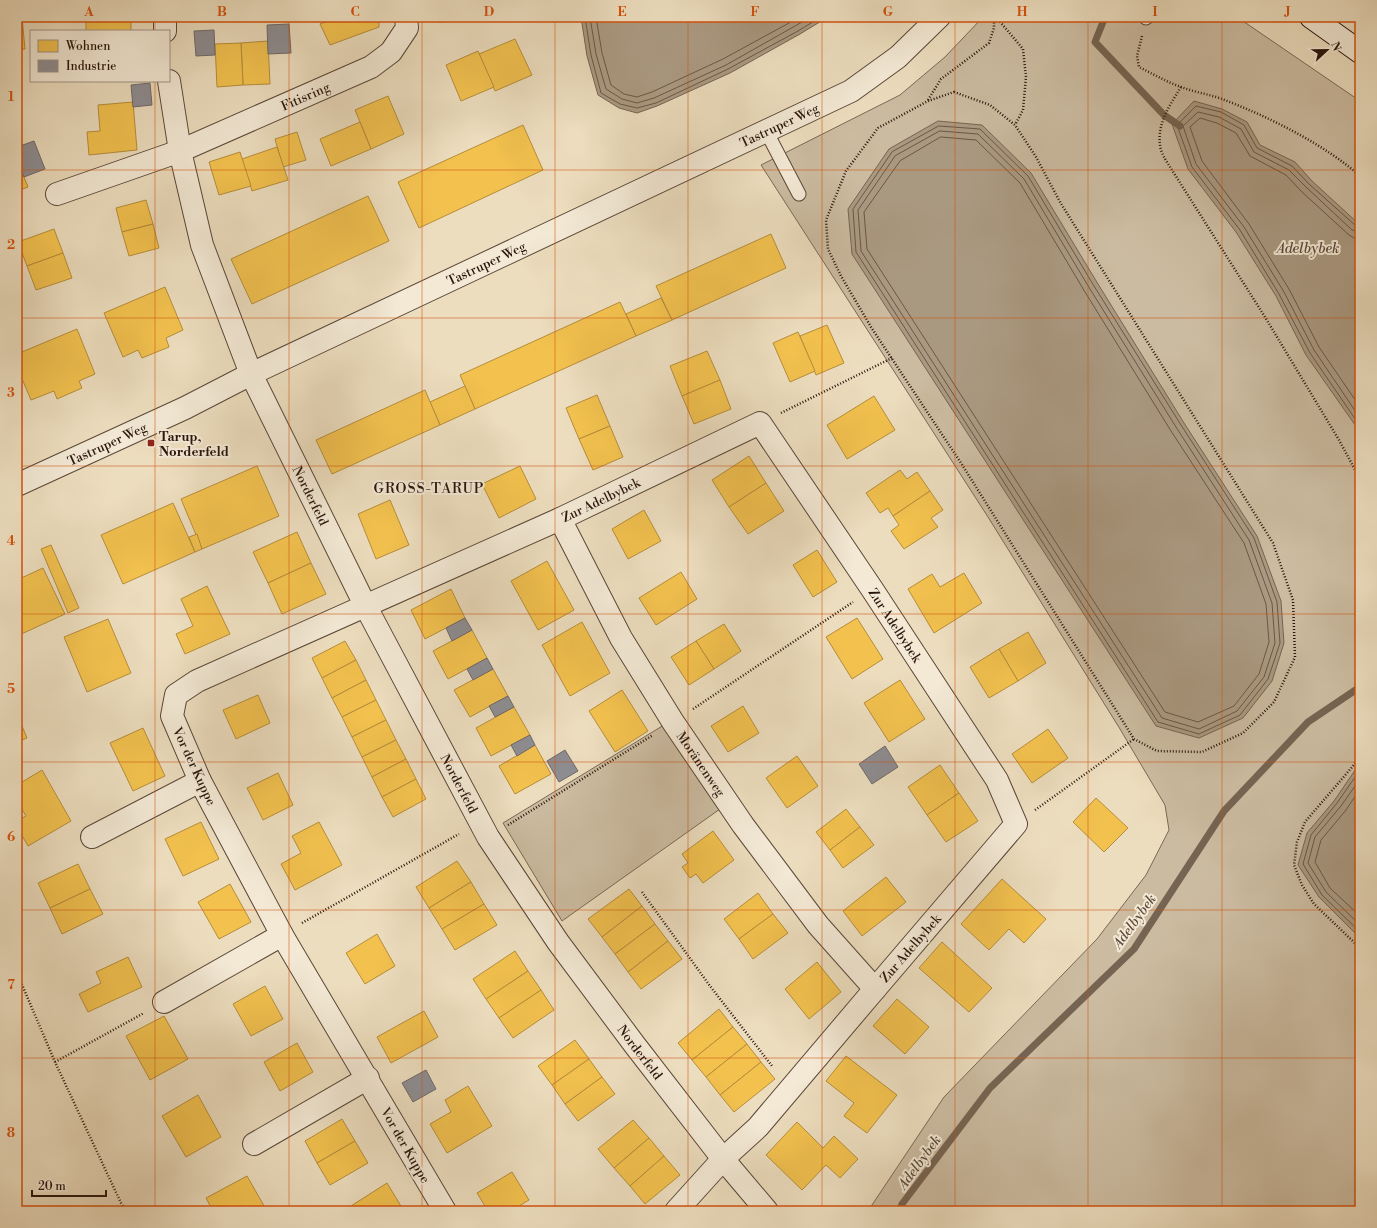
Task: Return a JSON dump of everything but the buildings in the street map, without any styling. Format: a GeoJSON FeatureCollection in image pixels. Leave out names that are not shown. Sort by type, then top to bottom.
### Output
{"type":"FeatureCollection","features":[{"type":"Feature","properties":{"kind":"street"},"geometry":{"type":"LineString","coordinates":[[164,17],[165,30]]}},
{"type":"Feature","properties":{"kind":"street","name":"Fitisring"},"geometry":{"type":"LineString","coordinates":[[57,194],[180,151],[371,67],[391,52],[407,28],[406,17]]}},
{"type":"Feature","properties":{"kind":"street","name":"Tastruper Weg"},"geometry":{"type":"LineString","coordinates":[[17,485],[185,408],[251,374],[851,91],[898,57],[939,17]]}},
{"type":"Feature","properties":{"kind":"street"},"geometry":{"type":"LineString","coordinates":[[1311,17],[1360,52]]}},
{"type":"Feature","properties":{"kind":"street"},"geometry":{"type":"LineString","coordinates":[[169,82],[180,151],[202,245],[251,374]]}},
{"type":"Feature","properties":{"kind":"street","name":"Norderfeld"},"geometry":{"type":"LineString","coordinates":[[251,374],[365,605],[484,829],[558,942],[634,1044],[723,1159],[767,1211]]}},
{"type":"Feature","properties":{"kind":"street","name":"Zur Adelbybek"},"geometry":{"type":"LineString","coordinates":[[365,605],[560,519],[760,423],[872,589],[996,780],[1016,824],[758,1127],[723,1159]]}},
{"type":"Feature","properties":{"kind":"street","name":"Moränenweg"},"geometry":{"type":"LineString","coordinates":[[560,519],[621,638],[673,722],[743,825],[818,925],[875,989]]}},
{"type":"Feature","properties":{"kind":"street","name":"Vor der Kuppe"},"geometry":{"type":"LineString","coordinates":[[365,605],[197,681],[176,695],[172,716],[200,781],[282,935],[368,1078],[445,1211]]}},
{"type":"Feature","properties":{"kind":"street"},"geometry":{"type":"LineString","coordinates":[[92,838],[200,781]]}},
{"type":"Feature","properties":{"kind":"street"},"geometry":{"type":"LineString","coordinates":[[164,1002],[282,935]]}},
{"type":"Feature","properties":{"kind":"street"},"geometry":{"type":"LineString","coordinates":[[254,1144],[368,1078]]}},
{"type":"Feature","properties":{"kind":"street"},"geometry":{"type":"LineString","coordinates":[[676,1211],[723,1159]]}},
{"type":"Feature","properties":{"kind":"lane"},"geometry":{"type":"LineString","coordinates":[[766,131],[799,194]]}},
{"type":"Feature","properties":{"kind":"path"},"geometry":{"type":"LineString","coordinates":[[928,101],[941,79],[989,43],[994,28],[995,17]]}},
{"type":"Feature","properties":{"kind":"path"},"geometry":{"type":"LineString","coordinates":[[995,17],[1023,49],[1026,77],[1023,110],[1015,125]]}},
{"type":"Feature","properties":{"kind":"path"},"geometry":{"type":"LineString","coordinates":[[1146,17],[1137,56],[1139,67],[1181,87],[1221,99],[1272,122],[1316,144],[1348,165],[1360,176]]}},
{"type":"Feature","properties":{"kind":"path"},"geometry":{"type":"LineString","coordinates":[[1247,17],[1252,21]]}},
{"type":"Feature","properties":{"kind":"path"},"geometry":{"type":"LineString","coordinates":[[1181,87],[1164,115],[1160,128],[1160,145],[1165,159],[1265,317],[1339,440],[1360,479]]}},
{"type":"Feature","properties":{"kind":"path"},"geometry":{"type":"LineString","coordinates":[[954,92],[990,105],[1015,125],[1036,157],[1060,202],[1273,544],[1293,600],[1295,657],[1274,702],[1243,733],[1202,752],[1157,751],[1134,739],[962,462],[871,326],[841,276],[828,249],[826,220],[846,172],[878,128],[928,101],[954,92]]}},
{"type":"Feature","properties":{"kind":"path"},"geometry":{"type":"LineString","coordinates":[[760,423],[892,358]]}},
{"type":"Feature","properties":{"kind":"path"},"geometry":{"type":"LineString","coordinates":[[282,935],[484,829],[673,722],[872,589]]}},
{"type":"Feature","properties":{"kind":"path"},"geometry":{"type":"LineString","coordinates":[[1016,824],[1134,739]]}},
{"type":"Feature","properties":{"kind":"path"},"geometry":{"type":"LineString","coordinates":[[1360,755],[1353,766],[1305,822],[1297,842],[1294,865],[1302,885],[1314,904],[1360,948]]}},
{"type":"Feature","properties":{"kind":"path"},"geometry":{"type":"LineString","coordinates":[[642,892],[710,986],[772,1066]]}},
{"type":"Feature","properties":{"kind":"path"},"geometry":{"type":"LineString","coordinates":[[17,973],[55,1062],[126,1211]]}},
{"type":"Feature","properties":{"kind":"path"},"geometry":{"type":"LineString","coordinates":[[55,1062],[164,1002]]}},
{"type":"Feature","properties":{"kind":"shaded area"},"geometry":{"type":"Polygon","coordinates":[[[983,17],[1237,17],[1360,101],[1360,1211],[868,1211],[944,1097],[1097,939],[1146,875],[1169,830],[1165,805],[1120,729],[988,517],[761,165],[900,95],[945,57],[983,17]]]}},
{"type":"Feature","properties":{"kind":"shaded area"},"geometry":{"type":"Polygon","coordinates":[[[664,725],[720,809],[562,921],[503,823],[664,725]]]}},
{"type":"Feature","properties":{"kind":"water"},"geometry":{"type":"Polygon","coordinates":[[[581,17],[828,17],[730,73],[657,106],[637,113],[619,108],[598,95],[587,56],[581,17]]]}},
{"type":"Feature","properties":{"kind":"water","name":"Adelbybek"},"geometry":{"type":"Polygon","coordinates":[[[1194,101],[1222,109],[1247,122],[1260,145],[1295,162],[1312,181],[1360,225],[1360,432],[1306,355],[1276,296],[1236,232],[1188,169],[1172,124],[1194,101]]]}},
{"type":"Feature","properties":{"kind":"water"},"geometry":{"type":"Polygon","coordinates":[[[938,121],[982,125],[1031,173],[1184,423],[1257,536],[1281,601],[1284,643],[1272,681],[1243,718],[1199,738],[1156,726],[852,254],[848,209],[889,149],[938,121]]]}},
{"type":"Feature","properties":{"kind":"water"},"geometry":{"type":"Polygon","coordinates":[[[1360,763],[1360,938],[1319,897],[1298,865],[1307,833],[1334,801],[1360,763]]]}},
{"type":"Feature","properties":{"kind":"waterway","name":"Adelbybek"},"geometry":{"type":"LineString","coordinates":[[1105,17],[1095,42],[1164,115],[1180,126]]}},
{"type":"Feature","properties":{"kind":"waterway","name":"Adelbybek"},"geometry":{"type":"LineString","coordinates":[[900,1211],[902,1204],[990,1088],[1134,949],[1224,811],[1308,722],[1360,687]]}},
{"type":"Feature","properties":{"kind":"place","name":"Tarup, Norderfeld"},"geometry":{"type":"Point","coordinates":[151,443]}},
{"type":"Feature","properties":{"kind":"district","name":"GROSS-TARUP"},"geometry":{"type":"Point","coordinates":[429,488]}}]}
